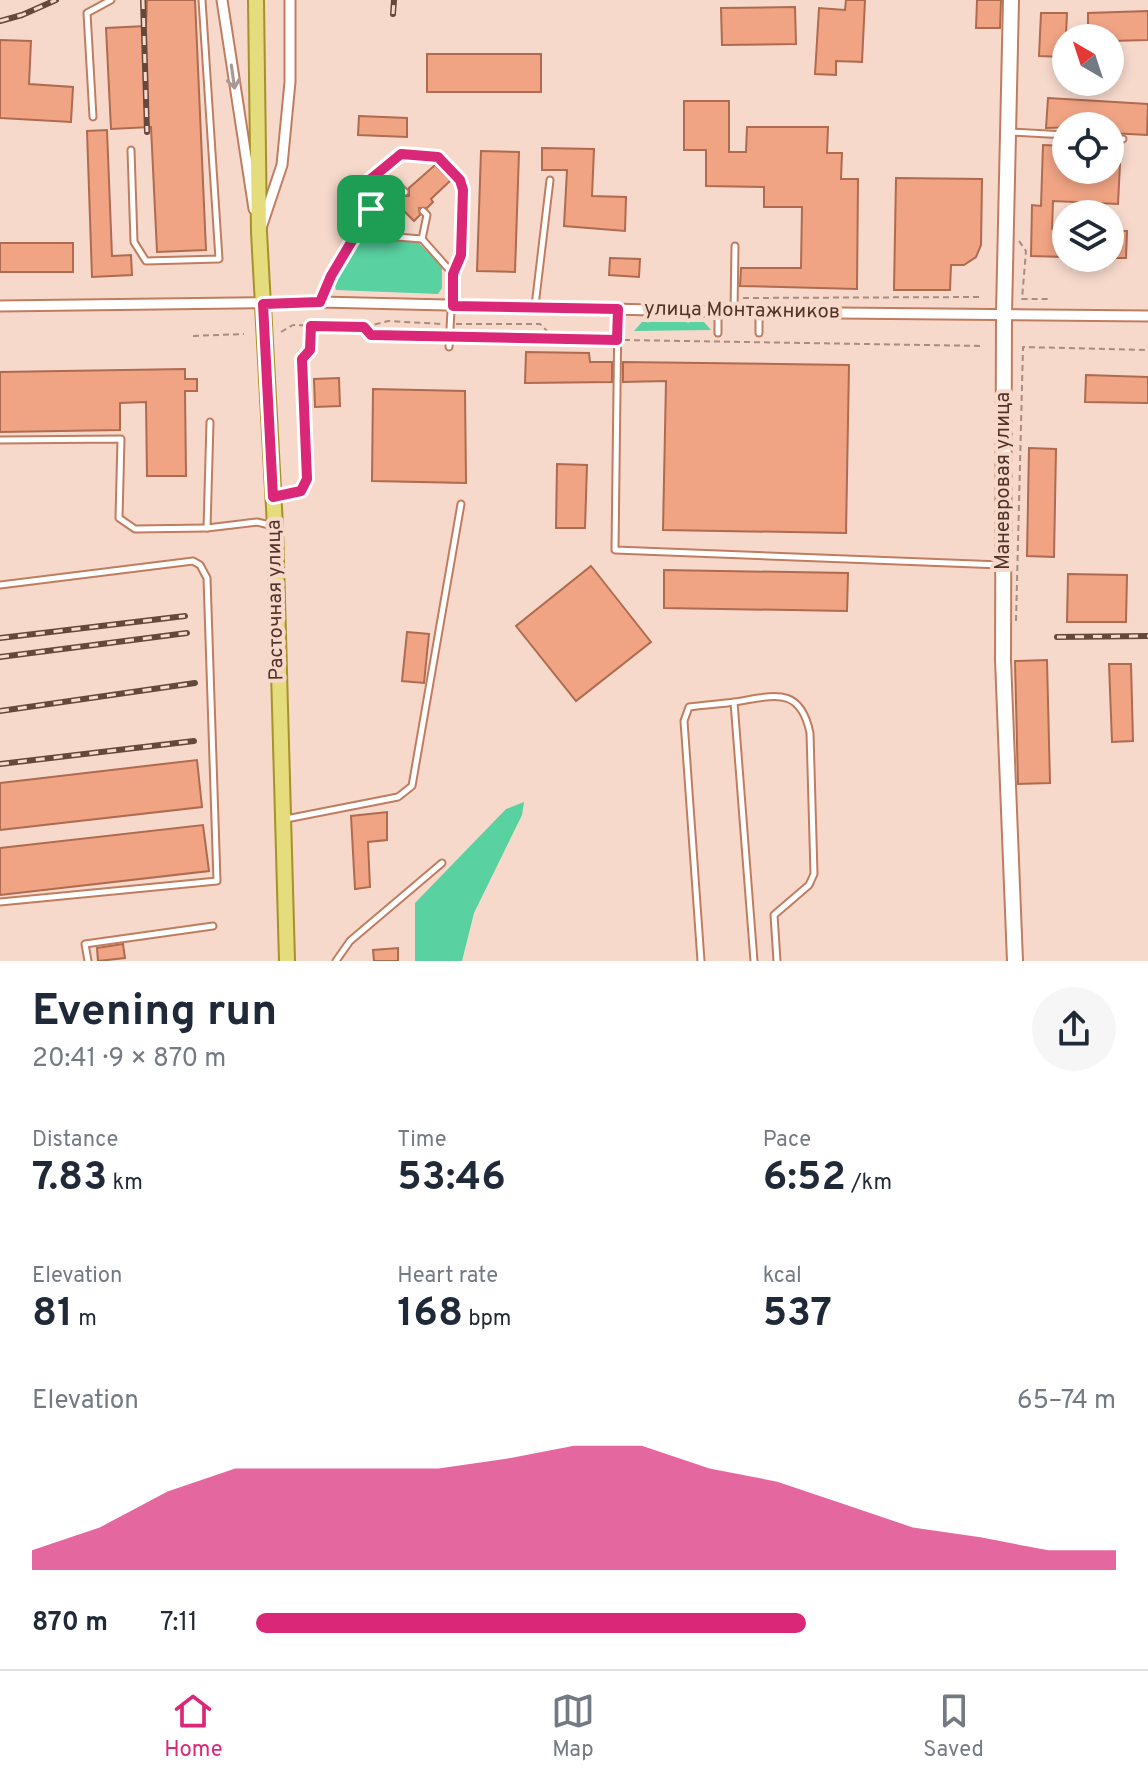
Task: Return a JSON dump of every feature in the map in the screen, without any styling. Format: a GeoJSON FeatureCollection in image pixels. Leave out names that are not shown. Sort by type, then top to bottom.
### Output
{"type":"FeatureCollection","features":[{"type":"Feature","properties":{"kind":"main road","name":"Расточная улица"},"geometry":{"type":"LineString","coordinates":[[256,0],[259,232],[275,526],[287,961]]}},
{"type":"Feature","properties":{"kind":"main road","name":"Маневровая улица"},"geometry":{"type":"LineString","coordinates":[[1011,0],[1004,313],[1003,660],[1015,961]]}},
{"type":"Feature","properties":{"kind":"street"},"geometry":{"type":"LineString","coordinates":[[222,0],[247,178],[259,232]]}},
{"type":"Feature","properties":{"kind":"street"},"geometry":{"type":"LineString","coordinates":[[259,232],[282,165],[290,82],[290,0]]}},
{"type":"Feature","properties":{"kind":"street","name":"улица Монтажников"},"geometry":{"type":"LineString","coordinates":[[0,306],[320,302],[718,312],[1148,316]]}},
{"type":"Feature","properties":{"kind":"lane"},"geometry":{"type":"LineString","coordinates":[[93,117],[87,13],[111,0]]}},
{"type":"Feature","properties":{"kind":"lane"},"geometry":{"type":"LineString","coordinates":[[131,150],[134,242],[146,261],[219,259],[202,0]]}},
{"type":"Feature","properties":{"kind":"lane"},"geometry":{"type":"LineString","coordinates":[[1008,132],[1052,134]]}},
{"type":"Feature","properties":{"kind":"lane"},"geometry":{"type":"LineString","coordinates":[[371,209],[367,182],[401,154],[438,157],[460,180],[463,190],[461,255],[453,274],[449,347]]}},
{"type":"Feature","properties":{"kind":"lane"},"geometry":{"type":"LineString","coordinates":[[535,307],[550,180]]}},
{"type":"Feature","properties":{"kind":"lane"},"geometry":{"type":"LineString","coordinates":[[320,302],[331,276],[371,209],[397,185],[405,192]]}},
{"type":"Feature","properties":{"kind":"lane"},"geometry":{"type":"LineString","coordinates":[[422,239],[427,215],[423,211]]}},
{"type":"Feature","properties":{"kind":"lane"},"geometry":{"type":"LineString","coordinates":[[358,234],[422,239],[453,274]]}},
{"type":"Feature","properties":{"kind":"lane"},"geometry":{"type":"LineString","coordinates":[[734,312],[735,246]]}},
{"type":"Feature","properties":{"kind":"lane"},"geometry":{"type":"LineString","coordinates":[[618,309],[615,550],[1004,565]]}},
{"type":"Feature","properties":{"kind":"lane"},"geometry":{"type":"LineString","coordinates":[[718,312],[718,333]]}},
{"type":"Feature","properties":{"kind":"lane"},"geometry":{"type":"LineString","coordinates":[[759,312],[759,333]]}},
{"type":"Feature","properties":{"kind":"lane"},"geometry":{"type":"LineString","coordinates":[[273,497],[301,491],[307,479],[302,359],[310,350]]}},
{"type":"Feature","properties":{"kind":"lane"},"geometry":{"type":"LineString","coordinates":[[207,528],[210,422]]}},
{"type":"Feature","properties":{"kind":"lane"},"geometry":{"type":"LineString","coordinates":[[0,440],[121,439],[119,518],[135,529],[207,528],[257,522],[275,526]]}},
{"type":"Feature","properties":{"kind":"lane"},"geometry":{"type":"LineString","coordinates":[[282,820],[398,797],[412,786],[461,504]]}},
{"type":"Feature","properties":{"kind":"lane"},"geometry":{"type":"LineString","coordinates":[[0,585],[193,561],[200,565],[207,578],[217,881],[0,902]]}},
{"type":"Feature","properties":{"kind":"lane"},"geometry":{"type":"LineString","coordinates":[[701,961],[684,721],[689,707],[773,695],[794,701],[806,715],[810,733],[814,874],[809,885],[774,915],[777,961]]}},
{"type":"Feature","properties":{"kind":"lane"},"geometry":{"type":"LineString","coordinates":[[734,702],[754,961]]}},
{"type":"Feature","properties":{"kind":"lane"},"geometry":{"type":"LineString","coordinates":[[336,961],[350,941],[442,863]]}},
{"type":"Feature","properties":{"kind":"lane"},"geometry":{"type":"LineString","coordinates":[[88,961],[85,944],[213,926]]}},
{"type":"Feature","properties":{"kind":"path"},"geometry":{"type":"LineString","coordinates":[[1019,241],[1026,251],[1022,299],[1051,299]]}},
{"type":"Feature","properties":{"kind":"path"},"geometry":{"type":"LineString","coordinates":[[734,298],[981,297]]}},
{"type":"Feature","properties":{"kind":"path"},"geometry":{"type":"LineString","coordinates":[[281,332],[293,325],[364,327],[388,321],[540,324],[547,331],[548,340]]}},
{"type":"Feature","properties":{"kind":"path"},"geometry":{"type":"LineString","coordinates":[[310,350],[311,326]]}},
{"type":"Feature","properties":{"kind":"path"},"geometry":{"type":"LineString","coordinates":[[364,327],[371,335],[451,338],[983,346]]}},
{"type":"Feature","properties":{"kind":"path"},"geometry":{"type":"LineString","coordinates":[[193,336],[244,334]]}},
{"type":"Feature","properties":{"kind":"path"},"geometry":{"type":"LineString","coordinates":[[1014,630],[1023,347],[1148,350]]}},
{"type":"Feature","properties":{"kind":"green space"},"geometry":{"type":"Polygon","coordinates":[[[369,238],[416,240],[442,267],[442,288],[438,294],[336,290],[334,281],[344,263],[357,246],[369,238]]]}},
{"type":"Feature","properties":{"kind":"green space"},"geometry":{"type":"Polygon","coordinates":[[[642,322],[704,322],[711,330],[634,331],[642,322]]]}},
{"type":"Feature","properties":{"kind":"green space"},"geometry":{"type":"Polygon","coordinates":[[[524,802],[522,815],[474,913],[462,961],[415,961],[415,903],[506,809],[524,802]]]}},
{"type":"Feature","properties":{"kind":"building"},"geometry":{"type":"Polygon","coordinates":[[[147,0],[195,0],[206,250],[157,252],[151,127],[111,129],[106,28],[146,26],[147,0]]]}},
{"type":"Feature","properties":{"kind":"building"},"geometry":{"type":"Polygon","coordinates":[[[846,0],[865,0],[862,62],[836,61],[836,75],[815,74],[819,8],[845,10],[846,0]]]}},
{"type":"Feature","properties":{"kind":"building"},"geometry":{"type":"Polygon","coordinates":[[[977,0],[1001,0],[1000,28],[976,28],[977,0]]]}},
{"type":"Feature","properties":{"kind":"building"},"geometry":{"type":"Polygon","coordinates":[[[795,7],[796,44],[722,45],[721,8],[795,7]]]}},
{"type":"Feature","properties":{"kind":"building"},"geometry":{"type":"Polygon","coordinates":[[[1148,11],[1148,40],[1124,41],[1124,24],[1088,24],[1088,13],[1148,11]]]}},
{"type":"Feature","properties":{"kind":"building"},"geometry":{"type":"Polygon","coordinates":[[[1041,13],[1067,13],[1066,24],[1052,24],[1052,56],[1039,56],[1041,13]]]}},
{"type":"Feature","properties":{"kind":"building"},"geometry":{"type":"Polygon","coordinates":[[[0,40],[31,41],[29,84],[73,87],[71,122],[0,118],[0,40]]]}},
{"type":"Feature","properties":{"kind":"building"},"geometry":{"type":"Polygon","coordinates":[[[427,54],[541,54],[541,92],[427,92],[427,54]]]}},
{"type":"Feature","properties":{"kind":"building"},"geometry":{"type":"Polygon","coordinates":[[[1048,98],[1148,104],[1147,135],[1124,134],[1124,112],[1052,112],[1052,128],[1046,128],[1048,98]]]}},
{"type":"Feature","properties":{"kind":"building"},"geometry":{"type":"Polygon","coordinates":[[[684,101],[729,101],[729,152],[746,152],[747,127],[828,127],[827,153],[842,153],[841,179],[858,179],[857,289],[740,286],[741,268],[801,268],[802,207],[764,207],[764,187],[706,186],[706,150],[684,150],[684,101]]]}},
{"type":"Feature","properties":{"kind":"building"},"geometry":{"type":"Polygon","coordinates":[[[359,116],[407,118],[407,137],[358,135],[359,116]]]}},
{"type":"Feature","properties":{"kind":"building"},"geometry":{"type":"Polygon","coordinates":[[[107,130],[112,256],[131,255],[132,275],[92,277],[87,131],[107,130]]]}},
{"type":"Feature","properties":{"kind":"building"},"geometry":{"type":"Polygon","coordinates":[[[1043,145],[1052,145],[1052,184],[1119,184],[1118,200],[1052,200],[1052,257],[1031,256],[1032,205],[1041,206],[1043,145]]]}},
{"type":"Feature","properties":{"kind":"building"},"geometry":{"type":"Polygon","coordinates":[[[542,148],[594,149],[592,196],[626,197],[625,231],[564,226],[567,170],[542,170],[542,148]]]}},
{"type":"Feature","properties":{"kind":"building"},"geometry":{"type":"Polygon","coordinates":[[[481,151],[519,152],[515,272],[477,271],[481,151]]]}},
{"type":"Feature","properties":{"kind":"building"},"geometry":{"type":"Polygon","coordinates":[[[435,165],[451,180],[431,199],[433,202],[427,208],[419,208],[420,215],[414,221],[395,202],[401,196],[409,196],[409,188],[435,165]]]}},
{"type":"Feature","properties":{"kind":"building"},"geometry":{"type":"Polygon","coordinates":[[[896,178],[982,179],[981,245],[976,257],[964,265],[951,265],[950,290],[894,290],[896,178]]]}},
{"type":"Feature","properties":{"kind":"building"},"geometry":{"type":"Polygon","coordinates":[[[1124,231],[1127,231],[1124,258],[1124,231]]]}},
{"type":"Feature","properties":{"kind":"building"},"geometry":{"type":"Polygon","coordinates":[[[0,243],[73,243],[73,272],[0,272],[0,243]]]}},
{"type":"Feature","properties":{"kind":"building"},"geometry":{"type":"Polygon","coordinates":[[[610,258],[640,259],[639,277],[609,275],[610,258]]]}},
{"type":"Feature","properties":{"kind":"building"},"geometry":{"type":"Polygon","coordinates":[[[526,352],[589,353],[590,362],[612,362],[612,382],[525,383],[526,352]]]}},
{"type":"Feature","properties":{"kind":"building"},"geometry":{"type":"Polygon","coordinates":[[[623,362],[849,365],[846,533],[663,530],[666,381],[623,382],[623,362]]]}},
{"type":"Feature","properties":{"kind":"building"},"geometry":{"type":"Polygon","coordinates":[[[185,369],[185,379],[197,379],[197,391],[185,391],[186,476],[147,476],[146,402],[120,403],[120,430],[0,432],[0,372],[185,369]]]}},
{"type":"Feature","properties":{"kind":"building"},"geometry":{"type":"Polygon","coordinates":[[[1086,375],[1148,377],[1148,403],[1085,402],[1086,375]]]}},
{"type":"Feature","properties":{"kind":"building"},"geometry":{"type":"Polygon","coordinates":[[[339,378],[340,406],[315,407],[314,379],[339,378]]]}},
{"type":"Feature","properties":{"kind":"building"},"geometry":{"type":"Polygon","coordinates":[[[373,389],[465,391],[466,483],[372,481],[373,389]]]}},
{"type":"Feature","properties":{"kind":"building"},"geometry":{"type":"Polygon","coordinates":[[[1029,448],[1056,449],[1054,557],[1027,556],[1029,448]]]}},
{"type":"Feature","properties":{"kind":"building"},"geometry":{"type":"Polygon","coordinates":[[[557,464],[587,465],[585,528],[556,528],[557,464]]]}},
{"type":"Feature","properties":{"kind":"building"},"geometry":{"type":"Polygon","coordinates":[[[591,566],[651,642],[576,701],[516,626],[591,566]]]}},
{"type":"Feature","properties":{"kind":"building"},"geometry":{"type":"Polygon","coordinates":[[[664,570],[848,573],[847,611],[664,608],[664,570]]]}},
{"type":"Feature","properties":{"kind":"building"},"geometry":{"type":"Polygon","coordinates":[[[1068,574],[1127,575],[1126,622],[1067,622],[1068,574]]]}},
{"type":"Feature","properties":{"kind":"building"},"geometry":{"type":"Polygon","coordinates":[[[407,632],[429,634],[424,683],[402,681],[407,632]]]}},
{"type":"Feature","properties":{"kind":"building"},"geometry":{"type":"Polygon","coordinates":[[[1047,660],[1050,783],[1018,784],[1015,661],[1047,660]]]}},
{"type":"Feature","properties":{"kind":"building"},"geometry":{"type":"Polygon","coordinates":[[[1109,664],[1131,664],[1133,741],[1112,742],[1109,664]]]}},
{"type":"Feature","properties":{"kind":"building"},"geometry":{"type":"Polygon","coordinates":[[[197,760],[202,807],[0,830],[0,783],[197,760]]]}},
{"type":"Feature","properties":{"kind":"building"},"geometry":{"type":"Polygon","coordinates":[[[387,812],[387,840],[368,842],[370,887],[355,889],[351,816],[387,812]]]}},
{"type":"Feature","properties":{"kind":"building"},"geometry":{"type":"Polygon","coordinates":[[[203,825],[209,871],[0,895],[0,848],[203,825]]]}},
{"type":"Feature","properties":{"kind":"building"},"geometry":{"type":"Polygon","coordinates":[[[123,944],[125,958],[98,961],[97,948],[123,944]]]}},
{"type":"Feature","properties":{"kind":"building"},"geometry":{"type":"Polygon","coordinates":[[[398,948],[398,961],[374,961],[373,950],[398,948]]]}},
{"type":"Feature","properties":{"kind":"railway"},"geometry":{"type":"LineString","coordinates":[[0,21],[56,0]]}},
{"type":"Feature","properties":{"kind":"railway"},"geometry":{"type":"LineString","coordinates":[[143,0],[147,132]]}},
{"type":"Feature","properties":{"kind":"railway"},"geometry":{"type":"LineString","coordinates":[[393,14],[394,0]]}},
{"type":"Feature","properties":{"kind":"railway"},"geometry":{"type":"LineString","coordinates":[[0,638],[185,616]]}},
{"type":"Feature","properties":{"kind":"railway"},"geometry":{"type":"LineString","coordinates":[[0,657],[187,633]]}},
{"type":"Feature","properties":{"kind":"railway"},"geometry":{"type":"LineString","coordinates":[[1057,637],[1148,636]]}},
{"type":"Feature","properties":{"kind":"railway"},"geometry":{"type":"LineString","coordinates":[[0,711],[195,683]]}},
{"type":"Feature","properties":{"kind":"railway"},"geometry":{"type":"LineString","coordinates":[[0,764],[194,741]]}},
{"type":"Feature","properties":{"kind":"route"},"geometry":{"type":"LineString","coordinates":[[401,154],[438,157],[460,180],[463,190],[461,255],[453,274],[453,306],[618,309],[617,340],[371,335],[364,327],[311,326],[310,350],[302,359],[307,479],[301,491],[273,497],[263,304],[320,302],[331,276],[371,209],[367,182],[401,154]]}}]}
